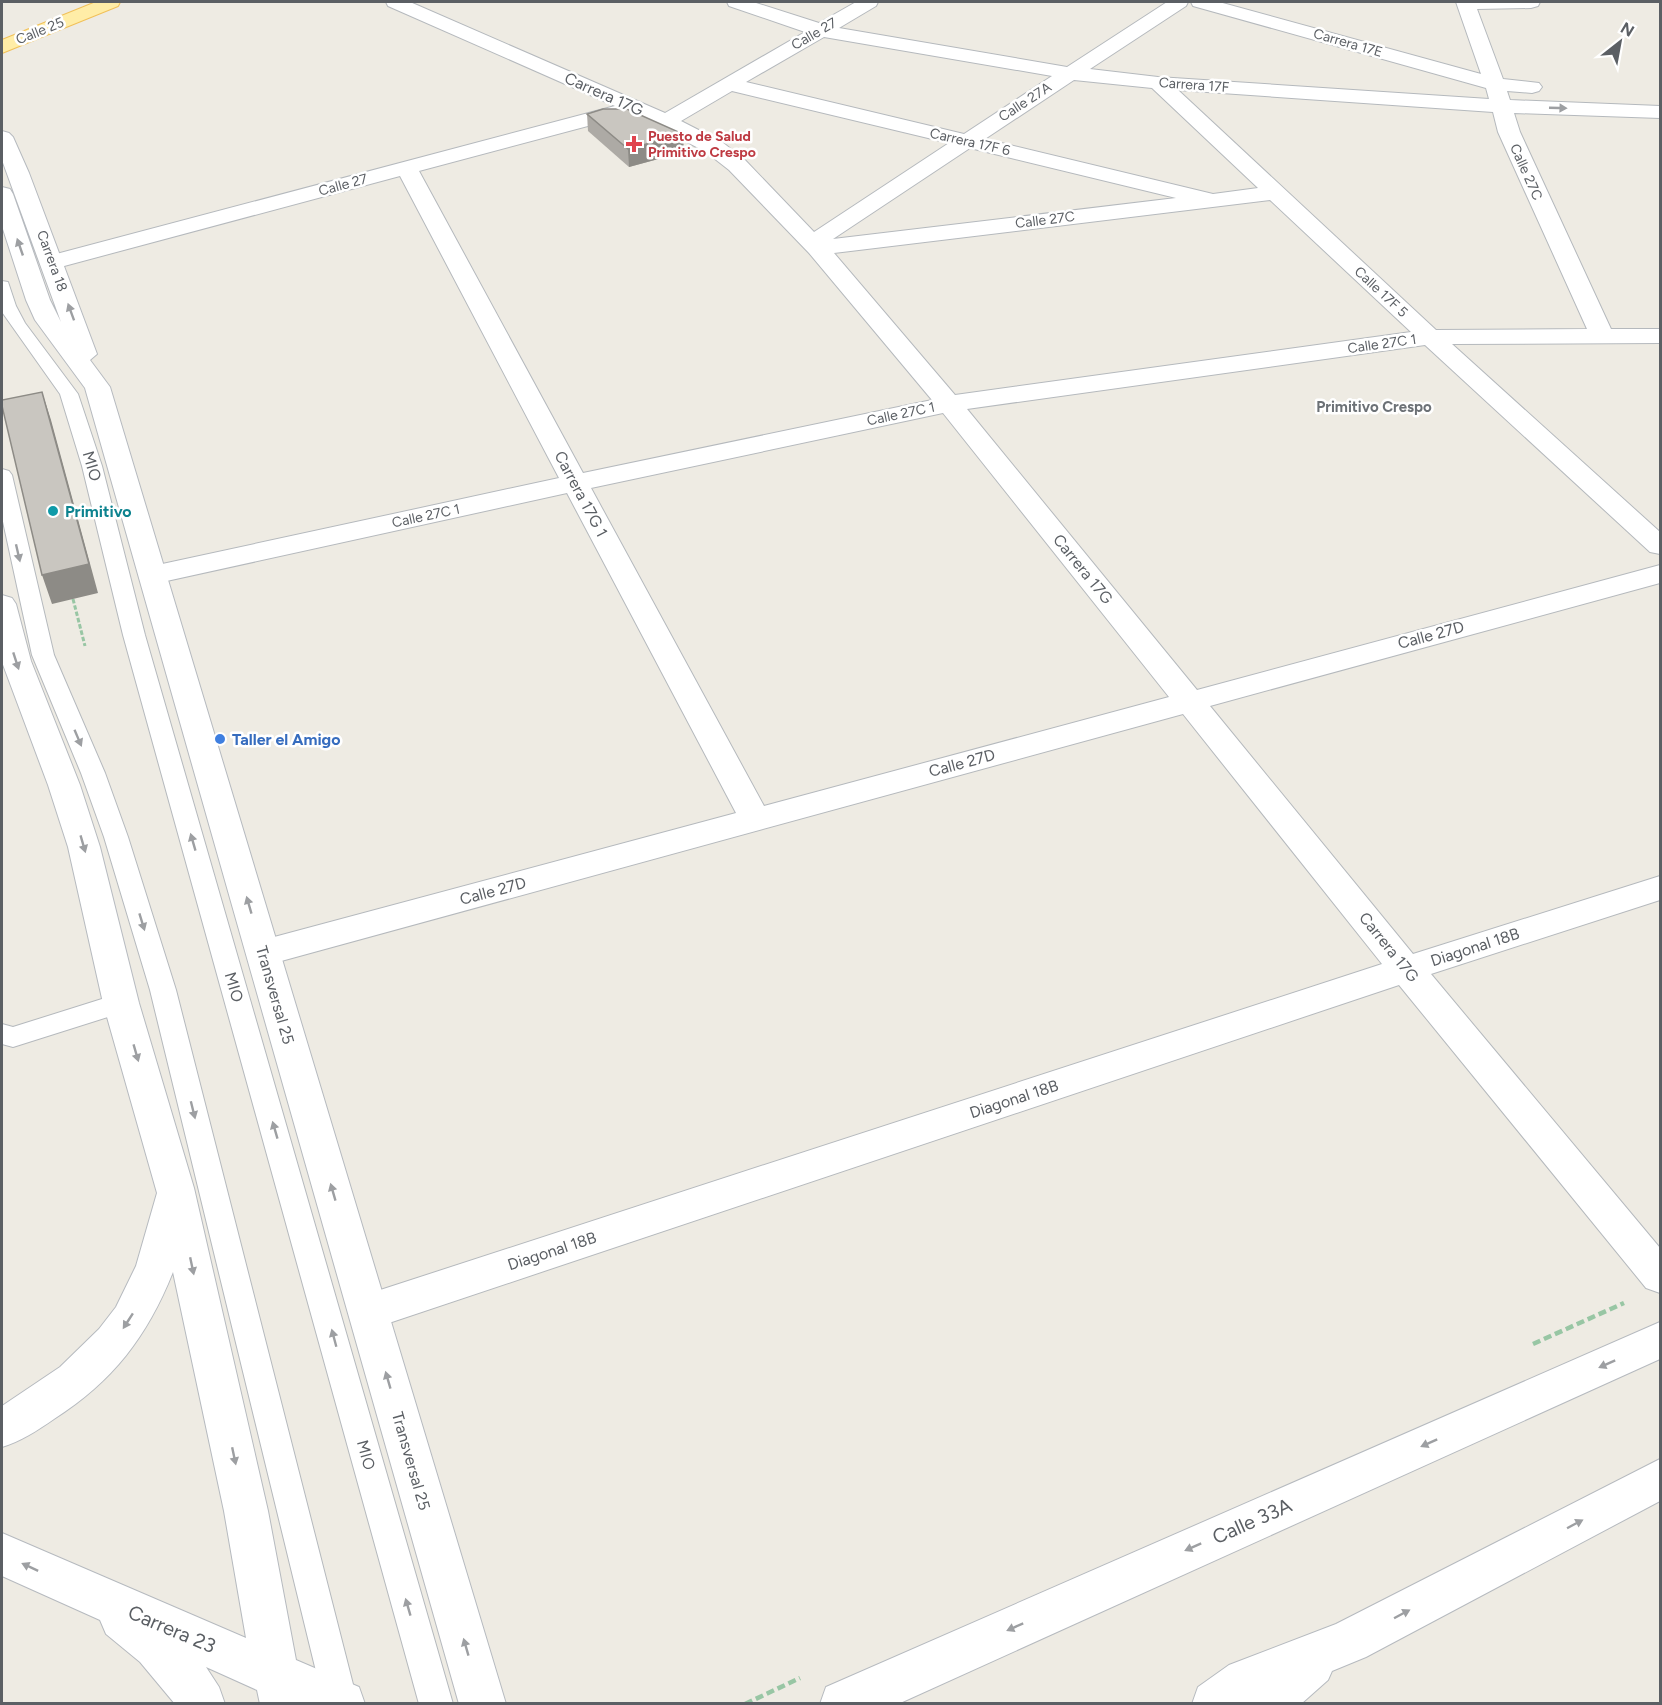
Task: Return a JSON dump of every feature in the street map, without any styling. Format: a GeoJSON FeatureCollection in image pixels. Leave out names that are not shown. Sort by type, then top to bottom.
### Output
{"type":"FeatureCollection","features":[{"type":"Feature","properties":{"kind":"main road","name":"Calle 25"},"geometry":{"type":"LineString","coordinates":[[2,47],[111,2]]}},
{"type":"Feature","properties":{"kind":"street","name":"Carrera 17G"},"geometry":{"type":"LineString","coordinates":[[395,2],[666,121],[714,147],[732,160],[814,245],[949,404],[1406,969],[1660,1276]]}},
{"type":"Feature","properties":{"kind":"street","name":"Carrera 17F"},"geometry":{"type":"LineString","coordinates":[[736,2],[819,30],[1069,73],[1158,83],[1499,106],[1660,112]]}},
{"type":"Feature","properties":{"kind":"street","name":"Calle 27"},"geometry":{"type":"LineString","coordinates":[[666,121],[869,2]]}},
{"type":"Feature","properties":{"kind":"street","name":"Calle 27A"},"geometry":{"type":"LineString","coordinates":[[814,245],[966,141],[1179,2]]}},
{"type":"Feature","properties":{"kind":"street","name":"Carrera 17E"},"geometry":{"type":"LineString","coordinates":[[1200,2],[1495,84],[1660,97]]}},
{"type":"Feature","properties":{"kind":"street","name":"Calle 27C"},"geometry":{"type":"LineString","coordinates":[[1465,2],[1495,84],[1499,106],[1543,211],[1602,336]]}},
{"type":"Feature","properties":{"kind":"street"},"geometry":{"type":"LineString","coordinates":[[1465,2],[1531,2]]}},
{"type":"Feature","properties":{"kind":"street","name":"Calle 17F 5"},"geometry":{"type":"LineString","coordinates":[[1158,83],[1430,337],[1660,546]]}},
{"type":"Feature","properties":{"kind":"street","name":"Carrera 17F 6"},"geometry":{"type":"LineString","coordinates":[[728,84],[1212,200]]}},
{"type":"Feature","properties":{"kind":"street","name":"Calle 27"},"geometry":{"type":"LineString","coordinates":[[53,262],[633,108]]}},
{"type":"Feature","properties":{"kind":"street","name":"Carrera 18"},"geometry":{"type":"LineString","coordinates":[[2,137],[53,262],[97,387]]}},
{"type":"Feature","properties":{"kind":"street","name":"Carrera 17G 1"},"geometry":{"type":"LineString","coordinates":[[406,168],[755,819]]}},
{"type":"Feature","properties":{"kind":"street","name":"Calle 27C"},"geometry":{"type":"LineString","coordinates":[[814,245],[1274,193]]}},
{"type":"Feature","properties":{"kind":"street","name":"Carrera 18"},"geometry":{"type":"LineString","coordinates":[[2,194],[38,300]]}},
{"type":"Feature","properties":{"kind":"street","name":"Transversal 25"},"geometry":{"type":"LineString","coordinates":[[38,300],[47,320],[97,387],[483,1704]]}},
{"type":"Feature","properties":{"kind":"street","name":"Calle 27C 1"},"geometry":{"type":"LineString","coordinates":[[153,576],[949,404],[1430,337],[1660,336]]}},
{"type":"Feature","properties":{"kind":"street","name":"Calle 27D"},"geometry":{"type":"LineString","coordinates":[[263,953],[1660,574]]}},
{"type":"Feature","properties":{"kind":"street"},"geometry":{"type":"LineString","coordinates":[[2,604],[16,661],[64,785],[84,847],[121,1003],[175,1188],[246,1511],[280,1689]]}},
{"type":"Feature","properties":{"kind":"street","name":"Diagonal 18B"},"geometry":{"type":"LineString","coordinates":[[368,1312],[1406,969],[1660,888]]}},
{"type":"Feature","properties":{"kind":"street"},"geometry":{"type":"LineString","coordinates":[[2,1428],[49,1401],[72,1384],[113,1344],[140,1302],[157,1265],[175,1188]]}},
{"type":"Feature","properties":{"kind":"street","name":"Calle 33A"},"geometry":{"type":"LineString","coordinates":[[843,1704],[1660,1340]]}},
{"type":"Feature","properties":{"kind":"street"},"geometry":{"type":"LineString","coordinates":[[1270,1704],[1288,1683],[1307,1667],[1350,1641],[1660,1479]]}},
{"type":"Feature","properties":{"kind":"street","name":"Carrera 23"},"geometry":{"type":"LineString","coordinates":[[2,1554],[280,1689],[341,1703]]}},
{"type":"Feature","properties":{"kind":"street"},"geometry":{"type":"LineString","coordinates":[[72,1586],[131,1624],[147,1638],[180,1671],[202,1704]]}},
{"type":"Feature","properties":{"kind":"street"},"geometry":{"type":"LineString","coordinates":[[1215,1704],[1246,1682],[1350,1641]]}},
{"type":"Feature","properties":{"kind":"lane","name":"MIO"},"geometry":{"type":"LineString","coordinates":[[2,286],[7,306],[17,324],[69,394],[92,466],[134,634],[436,1704]]}},
{"type":"Feature","properties":{"kind":"lane"},"geometry":{"type":"LineString","coordinates":[[2,475],[43,655],[93,773],[116,837],[163,990],[341,1703]]}},
{"type":"Feature","properties":{"kind":"lane"},"geometry":{"type":"LineString","coordinates":[[2,1034],[13,1037],[121,1003]]}},
{"type":"Feature","properties":{"kind":"path"},"geometry":{"type":"LineString","coordinates":[[73,599],[85,646]]}},
{"type":"Feature","properties":{"kind":"building"},"geometry":{"type":"Polygon","coordinates":[[[603,109],[627,109],[683,134],[628,149],[587,114],[603,109]]]}},
{"type":"Feature","properties":{"kind":"building","name":"Primitivo"},"geometry":{"type":"Polygon","coordinates":[[[42,392],[89,564],[42,575],[2,400],[42,392]]]}},
{"type":"Feature","properties":{"kind":"place","name":"Puesto de Salud Primitivo Crespo"},"geometry":{"type":"Point","coordinates":[634,144]}},
{"type":"Feature","properties":{"kind":"place","name":"Primitivo"},"geometry":{"type":"Point","coordinates":[53,511]}},
{"type":"Feature","properties":{"kind":"place","name":"Taller el Amigo"},"geometry":{"type":"Point","coordinates":[220,739]}},
{"type":"Feature","properties":{"kind":"district","name":"Primitivo Crespo"},"geometry":{"type":"Point","coordinates":[1374,407]}}]}
